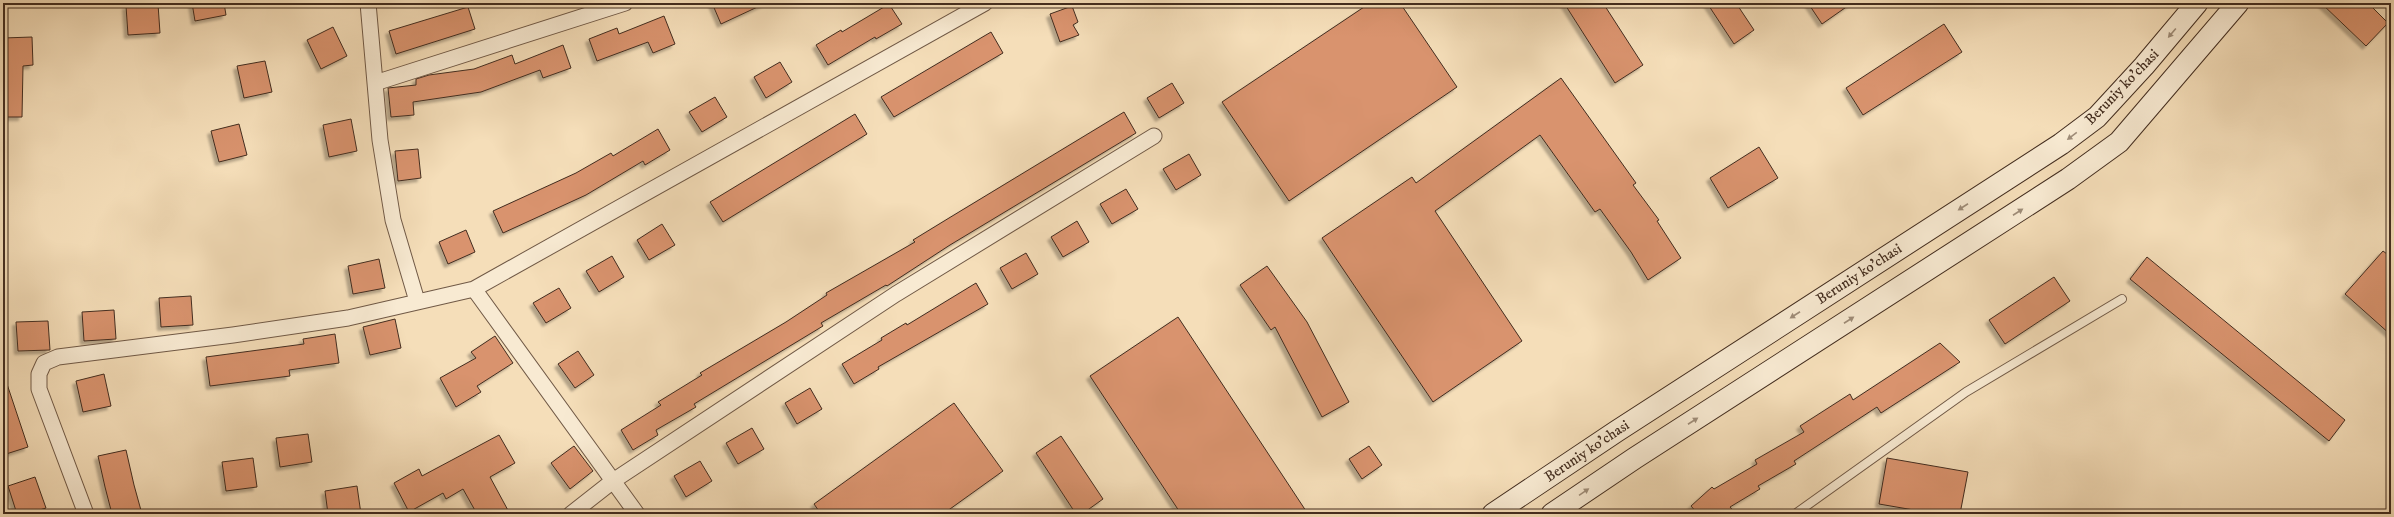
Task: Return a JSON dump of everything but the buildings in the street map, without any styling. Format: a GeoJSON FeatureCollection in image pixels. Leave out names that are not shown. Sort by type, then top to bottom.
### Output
{"type":"FeatureCollection","features":[{"type":"Feature","properties":{"kind":"main road","name":"Beruniy ko'chasi"},"geometry":{"type":"LineString","coordinates":[[1493,514],[1617,431],[2061,144],[2097,117],[2144,66],[2197,3]]}},
{"type":"Feature","properties":{"kind":"main road","name":"Beruniy ko'chasi"},"geometry":{"type":"LineString","coordinates":[[1552,514],[1635,458],[2068,179],[2119,142],[2238,3]]}},
{"type":"Feature","properties":{"kind":"main road"},"geometry":{"type":"LineString","coordinates":[[1617,431],[1635,458]]}},
{"type":"Feature","properties":{"kind":"street"},"geometry":{"type":"LineString","coordinates":[[368,3],[380,140],[393,220],[417,301]]}},
{"type":"Feature","properties":{"kind":"street"},"geometry":{"type":"LineString","coordinates":[[375,83],[624,3]]}},
{"type":"Feature","properties":{"kind":"street"},"geometry":{"type":"LineString","coordinates":[[86,514],[38,390],[39,374],[44,363],[58,357],[233,335],[348,318],[474,289],[985,3]]}},
{"type":"Feature","properties":{"kind":"street"},"geometry":{"type":"LineString","coordinates":[[571,514],[613,481],[896,294],[1154,136]]}},
{"type":"Feature","properties":{"kind":"street"},"geometry":{"type":"LineString","coordinates":[[474,289],[637,514]]}},
{"type":"Feature","properties":{"kind":"lane"},"geometry":{"type":"LineString","coordinates":[[1795,514],[1966,392],[2122,299]]}}]}
